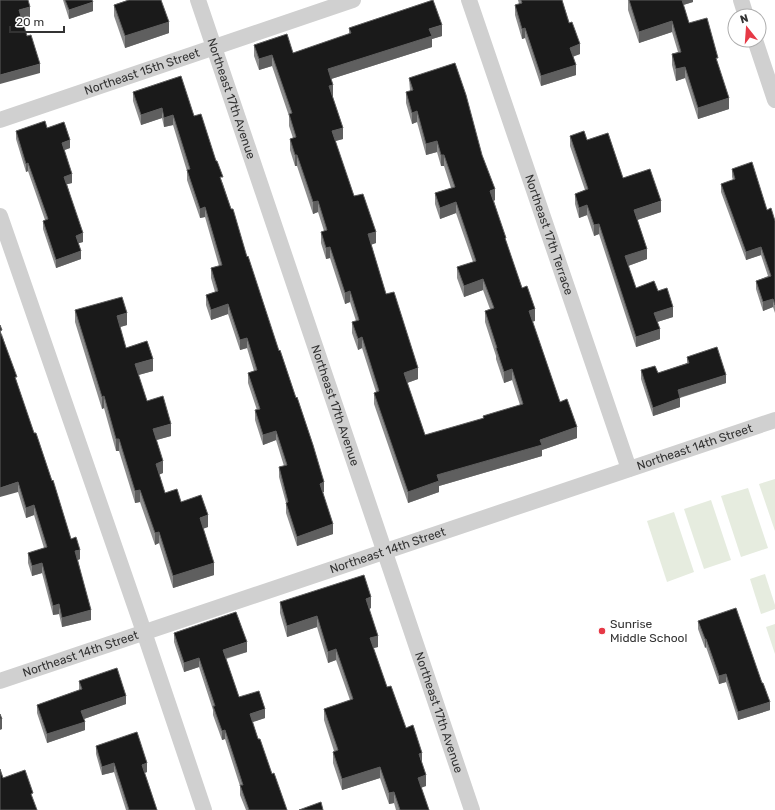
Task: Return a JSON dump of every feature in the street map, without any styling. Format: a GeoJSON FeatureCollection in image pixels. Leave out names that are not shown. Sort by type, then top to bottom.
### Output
{"type":"FeatureCollection","features":[{"type":"Feature","properties":{"kind":"street","name":"Northeast 17th Avenue"},"geometry":{"type":"LineString","coordinates":[[198,0],[472,810]]}},
{"type":"Feature","properties":{"kind":"street","name":"Northeast 15th Street"},"geometry":{"type":"LineString","coordinates":[[0,120],[353,0]]}},
{"type":"Feature","properties":{"kind":"street","name":"Northeast 17th Terrace"},"geometry":{"type":"LineString","coordinates":[[469,0],[629,469]]}},
{"type":"Feature","properties":{"kind":"street"},"geometry":{"type":"LineString","coordinates":[[758,48],[775,100]]}},
{"type":"Feature","properties":{"kind":"street"},"geometry":{"type":"LineString","coordinates":[[0,216],[204,810]]}},
{"type":"Feature","properties":{"kind":"street","name":"Northeast 14th Street"},"geometry":{"type":"LineString","coordinates":[[0,681],[775,420]]}},
{"type":"Feature","properties":{"kind":"shaded area"},"geometry":{"type":"Polygon","coordinates":[[[775,479],[775,531],[759,484],[775,479]]]}},
{"type":"Feature","properties":{"kind":"shaded area"},"geometry":{"type":"Polygon","coordinates":[[[748,488],[768,548],[741,557],[721,496],[748,488]]]}},
{"type":"Feature","properties":{"kind":"shaded area"},"geometry":{"type":"Polygon","coordinates":[[[711,500],[731,560],[704,569],[684,509],[711,500]]]}},
{"type":"Feature","properties":{"kind":"shaded area"},"geometry":{"type":"Polygon","coordinates":[[[674,512],[694,572],[667,582],[647,521],[674,512]]]}},
{"type":"Feature","properties":{"kind":"shaded area"},"geometry":{"type":"Polygon","coordinates":[[[765,574],[775,609],[761,614],[750,579],[765,574]]]}},
{"type":"Feature","properties":{"kind":"shaded area"},"geometry":{"type":"Polygon","coordinates":[[[775,624],[775,654],[766,627],[775,624]]]}},
{"type":"Feature","properties":{"kind":"building"},"geometry":{"type":"Polygon","coordinates":[[[0,0],[28,0],[30,7],[19,10],[27,36],[31,35],[40,64],[0,75],[0,0]]]}},
{"type":"Feature","properties":{"kind":"building"},"geometry":{"type":"Polygon","coordinates":[[[65,0],[92,0],[93,2],[69,10],[65,0]]]}},
{"type":"Feature","properties":{"kind":"building"},"geometry":{"type":"Polygon","coordinates":[[[129,0],[161,0],[169,22],[125,36],[114,5],[129,0]]]}},
{"type":"Feature","properties":{"kind":"building"},"geometry":{"type":"Polygon","coordinates":[[[433,0],[442,25],[429,29],[432,36],[328,69],[333,85],[329,86],[343,128],[332,131],[354,196],[363,194],[376,232],[368,234],[386,294],[394,292],[418,368],[404,373],[425,435],[484,418],[483,416],[523,404],[512,369],[504,372],[496,348],[485,311],[494,308],[483,279],[464,286],[457,267],[476,261],[456,202],[440,208],[435,193],[455,187],[444,155],[441,155],[437,141],[426,144],[417,111],[412,113],[406,92],[413,90],[409,78],[455,63],[466,95],[482,155],[495,189],[490,191],[505,238],[522,288],[527,286],[535,309],[529,311],[560,402],[567,399],[577,427],[540,440],[542,445],[437,475],[439,481],[408,492],[374,393],[379,391],[362,337],[358,339],[352,322],[359,320],[350,291],[345,293],[330,247],[326,248],[321,232],[327,230],[318,201],[313,202],[290,139],[296,137],[289,114],[292,113],[272,55],[259,59],[254,45],[287,34],[293,53],[351,33],[349,28],[433,0]]]}},
{"type":"Feature","properties":{"kind":"building"},"geometry":{"type":"Polygon","coordinates":[[[521,0],[562,0],[569,23],[572,22],[580,44],[570,48],[576,65],[541,76],[525,28],[522,29],[515,5],[522,3],[521,0]]]}},
{"type":"Feature","properties":{"kind":"building"},"geometry":{"type":"Polygon","coordinates":[[[629,0],[682,0],[689,23],[707,18],[718,58],[716,58],[729,98],[698,108],[685,67],[676,69],[672,54],[681,52],[672,21],[639,32],[629,0]]]}},
{"type":"Feature","properties":{"kind":"building"},"geometry":{"type":"Polygon","coordinates":[[[181,76],[194,116],[201,114],[216,161],[223,177],[220,177],[231,209],[233,209],[247,257],[248,256],[279,351],[280,350],[296,398],[297,397],[324,482],[320,484],[333,524],[297,537],[286,503],[288,502],[279,467],[287,465],[276,431],[263,435],[255,410],[260,409],[248,373],[257,370],[247,338],[240,340],[228,304],[211,310],[206,295],[218,291],[211,268],[222,265],[205,207],[200,209],[187,170],[190,169],[173,115],[164,118],[162,108],[141,115],[133,92],[181,76]]]}},
{"type":"Feature","properties":{"kind":"building"},"geometry":{"type":"Polygon","coordinates":[[[45,121],[47,128],[64,122],[70,140],[62,143],[72,174],[64,177],[83,233],[76,236],[81,251],[56,260],[43,221],[48,219],[28,163],[26,164],[16,131],[45,121]]]}},
{"type":"Feature","properties":{"kind":"building"},"geometry":{"type":"Polygon","coordinates":[[[584,131],[587,140],[608,133],[623,178],[650,169],[661,201],[634,210],[647,249],[625,256],[636,288],[654,281],[658,291],[667,288],[673,307],[654,313],[660,329],[636,337],[599,224],[594,225],[587,205],[579,208],[575,194],[588,189],[570,136],[584,131]]]}},
{"type":"Feature","properties":{"kind":"building"},"geometry":{"type":"Polygon","coordinates":[[[752,162],[767,210],[771,208],[775,221],[775,305],[773,299],[763,302],[756,281],[771,276],[761,247],[746,252],[721,184],[735,179],[732,169],[752,162]]]}},
{"type":"Feature","properties":{"kind":"building"},"geometry":{"type":"Polygon","coordinates":[[[122,297],[127,313],[117,316],[126,348],[147,341],[153,359],[135,364],[147,401],[163,396],[171,424],[153,429],[163,461],[156,464],[165,493],[177,489],[181,502],[201,495],[208,515],[200,518],[214,563],[173,576],[159,532],[155,533],[140,490],[135,491],[119,439],[116,439],[104,396],[102,397],[75,310],[122,297]]]}},
{"type":"Feature","properties":{"kind":"building"},"geometry":{"type":"Polygon","coordinates":[[[0,331],[17,377],[15,377],[34,433],[36,433],[52,481],[53,480],[71,539],[76,537],[80,550],[75,551],[91,610],[62,618],[59,604],[53,606],[42,563],[32,566],[28,553],[47,547],[34,505],[26,508],[18,482],[0,488],[0,331]]]}},
{"type":"Feature","properties":{"kind":"building"},"geometry":{"type":"Polygon","coordinates":[[[717,347],[726,375],[678,390],[680,398],[653,408],[641,370],[655,366],[658,373],[689,363],[687,357],[717,347]]]}},
{"type":"Feature","properties":{"kind":"building"},"geometry":{"type":"Polygon","coordinates":[[[364,575],[371,597],[366,599],[378,636],[370,638],[387,687],[391,686],[406,728],[413,725],[422,753],[419,754],[426,775],[418,778],[429,810],[400,810],[394,792],[389,793],[380,767],[342,779],[333,752],[338,750],[324,709],[353,699],[336,649],[328,652],[317,616],[287,626],[280,602],[364,575]]]}},
{"type":"Feature","properties":{"kind":"building"},"geometry":{"type":"Polygon","coordinates":[[[736,608],[770,702],[738,712],[726,674],[719,676],[698,621],[736,608]]]}},
{"type":"Feature","properties":{"kind":"building"},"geometry":{"type":"Polygon","coordinates":[[[236,612],[247,642],[223,650],[239,697],[259,691],[265,709],[250,714],[258,739],[260,739],[272,774],[274,773],[287,810],[249,810],[240,785],[243,785],[225,730],[222,731],[199,658],[184,663],[174,633],[236,612]]]}},
{"type":"Feature","properties":{"kind":"building"},"geometry":{"type":"Polygon","coordinates":[[[117,668],[126,696],[81,711],[85,722],[47,734],[37,705],[82,689],[79,681],[117,668]]]}},
{"type":"Feature","properties":{"kind":"building"},"geometry":{"type":"Polygon","coordinates":[[[137,732],[147,763],[142,765],[157,810],[129,810],[114,763],[102,767],[96,746],[137,732]]]}},
{"type":"Feature","properties":{"kind":"building"},"geometry":{"type":"Polygon","coordinates":[[[0,769],[3,778],[25,770],[37,810],[0,810],[0,769]]]}},
{"type":"Feature","properties":{"kind":"building"},"geometry":{"type":"Polygon","coordinates":[[[321,802],[323,810],[299,810],[321,802]]]}},
{"type":"Feature","properties":{"kind":"place","name":"Sunrise Middle School"},"geometry":{"type":"Point","coordinates":[602,631]}}]}
